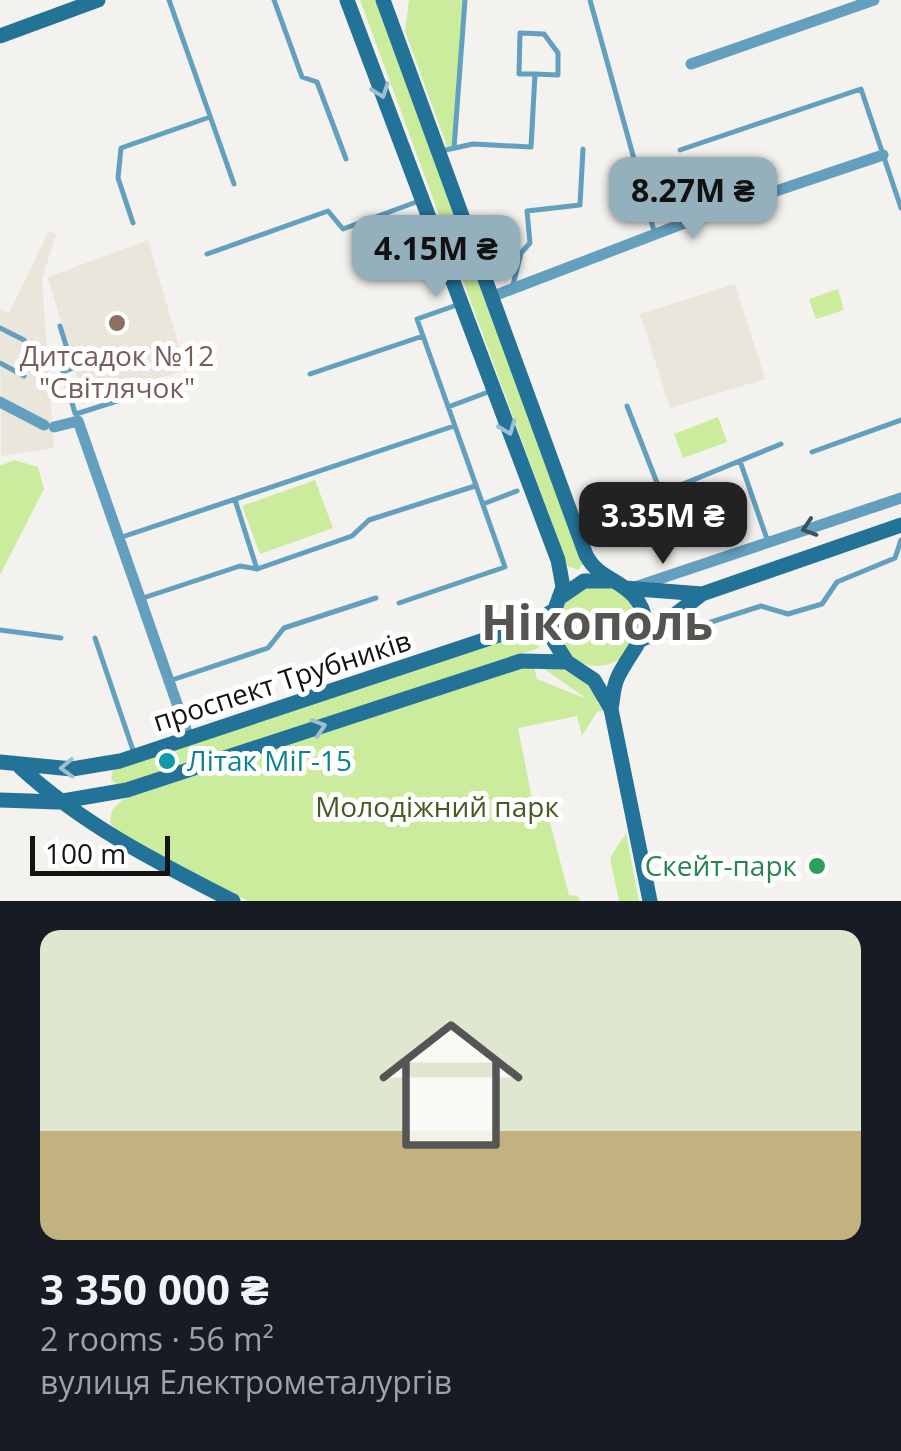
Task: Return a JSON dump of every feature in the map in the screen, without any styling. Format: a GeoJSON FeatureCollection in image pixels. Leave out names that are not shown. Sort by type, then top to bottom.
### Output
{"type":"FeatureCollection","features":[{"type":"Feature","properties":{"kind":"main road"},"geometry":{"type":"LineString","coordinates":[[0,36],[98,0]]}},
{"type":"Feature","properties":{"kind":"main road"},"geometry":{"type":"LineString","coordinates":[[347,0],[558,560],[552,638],[567,662],[587,672],[609,672],[626,664]]}},
{"type":"Feature","properties":{"kind":"main road"},"geometry":{"type":"LineString","coordinates":[[383,0],[446,150],[492,296],[586,555],[623,585],[642,611],[642,641]]}},
{"type":"Feature","properties":{"kind":"main road"},"geometry":{"type":"LineString","coordinates":[[611,709],[626,664],[642,641],[702,594],[901,525]]}},
{"type":"Feature","properties":{"kind":"main road"},"geometry":{"type":"LineString","coordinates":[[557,603],[584,581],[702,594]]}},
{"type":"Feature","properties":{"kind":"main road","name":"проспект Трубників"},"geometry":{"type":"LineString","coordinates":[[0,762],[20,767],[72,769],[113,762],[530,625],[557,603]]}},
{"type":"Feature","properties":{"kind":"main road","name":"проспект Трубників"},"geometry":{"type":"LineString","coordinates":[[0,800],[58,802],[123,791],[521,661],[567,662]]}},
{"type":"Feature","properties":{"kind":"main road"},"geometry":{"type":"LineString","coordinates":[[587,672],[611,709],[650,901]]}},
{"type":"Feature","properties":{"kind":"main road"},"geometry":{"type":"LineString","coordinates":[[102,832],[98,818],[104,801],[123,791],[106,780],[113,762]]}},
{"type":"Feature","properties":{"kind":"main road","name":"проспект Трубників"},"geometry":{"type":"LineString","coordinates":[[20,767],[58,802],[102,832],[233,901]]}},
{"type":"Feature","properties":{"kind":"street"},"geometry":{"type":"LineString","coordinates":[[691,64],[874,0]]}},
{"type":"Feature","properties":{"kind":"street"},"geometry":{"type":"LineString","coordinates":[[492,296],[655,234],[883,155]]}},
{"type":"Feature","properties":{"kind":"street"},"geometry":{"type":"LineString","coordinates":[[0,402],[49,426],[77,418],[189,738]]}},
{"type":"Feature","properties":{"kind":"street"},"geometry":{"type":"LineString","coordinates":[[623,585],[901,498]]}},
{"type":"Feature","properties":{"kind":"lane"},"geometry":{"type":"LineString","coordinates":[[169,0],[234,184]]}},
{"type":"Feature","properties":{"kind":"lane"},"geometry":{"type":"LineString","coordinates":[[274,0],[302,77],[317,82],[346,159]]}},
{"type":"Feature","properties":{"kind":"lane"},"geometry":{"type":"LineString","coordinates":[[464,0],[446,150],[473,144],[531,148],[535,74]]}},
{"type":"Feature","properties":{"kind":"lane"},"geometry":{"type":"LineString","coordinates":[[590,0],[655,234]]}},
{"type":"Feature","properties":{"kind":"lane"},"geometry":{"type":"LineString","coordinates":[[520,33],[544,34],[558,53],[558,75],[535,74],[518,74],[520,33]]}},
{"type":"Feature","properties":{"kind":"lane"},"geometry":{"type":"LineString","coordinates":[[680,150],[861,89],[901,208]]}},
{"type":"Feature","properties":{"kind":"lane"},"geometry":{"type":"LineString","coordinates":[[133,223],[118,178],[121,148],[210,117]]}},
{"type":"Feature","properties":{"kind":"lane"},"geometry":{"type":"LineString","coordinates":[[512,288],[522,253],[530,243],[527,211],[580,205],[583,149]]}},
{"type":"Feature","properties":{"kind":"lane"},"geometry":{"type":"LineString","coordinates":[[207,254],[328,210],[343,229],[422,200]]}},
{"type":"Feature","properties":{"kind":"lane"},"geometry":{"type":"LineString","coordinates":[[400,603],[505,567],[417,319],[462,304]]}},
{"type":"Feature","properties":{"kind":"lane"},"geometry":{"type":"LineString","coordinates":[[60,326],[73,368],[63,372],[77,418],[177,382]]}},
{"type":"Feature","properties":{"kind":"lane"},"geometry":{"type":"LineString","coordinates":[[0,328],[24,340]]}},
{"type":"Feature","properties":{"kind":"lane"},"geometry":{"type":"LineString","coordinates":[[310,374],[423,336]]}},
{"type":"Feature","properties":{"kind":"lane"},"geometry":{"type":"LineString","coordinates":[[0,363],[24,376]]}},
{"type":"Feature","properties":{"kind":"lane"},"geometry":{"type":"LineString","coordinates":[[448,407],[494,390]]}},
{"type":"Feature","properties":{"kind":"lane"},"geometry":{"type":"LineString","coordinates":[[626,406],[661,492],[781,444]]}},
{"type":"Feature","properties":{"kind":"lane"},"geometry":{"type":"LineString","coordinates":[[812,452],[901,420]]}},
{"type":"Feature","properties":{"kind":"lane"},"geometry":{"type":"LineString","coordinates":[[119,538],[454,426]]}},
{"type":"Feature","properties":{"kind":"lane"},"geometry":{"type":"LineString","coordinates":[[740,462],[768,542]]}},
{"type":"Feature","properties":{"kind":"lane"},"geometry":{"type":"LineString","coordinates":[[140,598],[240,566],[257,568],[352,536],[370,520],[476,486]]}},
{"type":"Feature","properties":{"kind":"lane"},"geometry":{"type":"LineString","coordinates":[[482,504],[518,491]]}},
{"type":"Feature","properties":{"kind":"lane"},"geometry":{"type":"LineString","coordinates":[[235,499],[257,568]]}},
{"type":"Feature","properties":{"kind":"lane"},"geometry":{"type":"LineString","coordinates":[[642,641],[761,606],[788,614],[822,604],[837,582],[895,558],[901,540]]}},
{"type":"Feature","properties":{"kind":"lane"},"geometry":{"type":"LineString","coordinates":[[169,682],[268,648],[284,628],[376,598]]}},
{"type":"Feature","properties":{"kind":"lane"},"geometry":{"type":"LineString","coordinates":[[0,630],[61,638]]}},
{"type":"Feature","properties":{"kind":"lane"},"geometry":{"type":"LineString","coordinates":[[95,638],[134,756]]}},
{"type":"Feature","properties":{"kind":"shaded area"},"geometry":{"type":"Polygon","coordinates":[[[49,231],[56,234],[42,280],[54,448],[1,456],[0,309],[9,313],[49,231]]]}},
{"type":"Feature","properties":{"kind":"shaded area","name":"Дитсадок №12 \"Світлячок\""},"geometry":{"type":"Polygon","coordinates":[[[148,240],[186,370],[84,400],[48,277],[148,240]]]}},
{"type":"Feature","properties":{"kind":"shaded area"},"geometry":{"type":"Polygon","coordinates":[[[735,284],[765,379],[670,408],[640,314],[735,284]]]}},
{"type":"Feature","properties":{"kind":"green space"},"geometry":{"type":"Polygon","coordinates":[[[360,0],[377,0],[583,564],[578,570],[568,566],[360,0]]]}},
{"type":"Feature","properties":{"kind":"green space"},"geometry":{"type":"Polygon","coordinates":[[[409,0],[465,0],[454,148],[448,149],[405,31],[409,0]]]}},
{"type":"Feature","properties":{"kind":"green space"},"geometry":{"type":"Polygon","coordinates":[[[838,289],[844,310],[816,319],[809,299],[838,289]]]}},
{"type":"Feature","properties":{"kind":"green space"},"geometry":{"type":"Polygon","coordinates":[[[718,417],[727,442],[683,458],[674,434],[718,417]]]}},
{"type":"Feature","properties":{"kind":"green space"},"geometry":{"type":"Polygon","coordinates":[[[14,460],[38,467],[44,489],[0,575],[0,466],[14,460]]]}},
{"type":"Feature","properties":{"kind":"green space"},"geometry":{"type":"Polygon","coordinates":[[[315,480],[333,528],[260,554],[242,506],[315,480]]]}},
{"type":"Feature","properties":{"kind":"green space"},"geometry":{"type":"Polygon","coordinates":[[[597,586],[612,589],[625,598],[634,611],[634,641],[625,654],[612,663],[597,666],[582,663],[569,654],[560,641],[557,626],[560,611],[569,598],[582,589],[597,586]]]}},
{"type":"Feature","properties":{"kind":"green space"},"geometry":{"type":"Polygon","coordinates":[[[533,627],[539,648],[119,786],[111,780],[113,769],[533,627]]]}},
{"type":"Feature","properties":{"kind":"green space","name":"Молодіжний парк"},"geometry":{"type":"Polygon","coordinates":[[[533,663],[537,679],[587,699],[543,668],[555,665],[592,689],[600,701],[596,703],[611,709],[597,712],[582,736],[577,716],[518,728],[536,819],[549,819],[569,895],[578,896],[580,901],[248,901],[118,833],[110,822],[112,810],[122,800],[533,663]]]}},
{"type":"Feature","properties":{"kind":"green space"},"geometry":{"type":"Polygon","coordinates":[[[626,833],[639,901],[619,901],[610,858],[626,833]]]}},
{"type":"Feature","properties":{"kind":"place","name":"Дитсадок №12 \"Світлячок\""},"geometry":{"type":"Point","coordinates":[117,323]}},
{"type":"Feature","properties":{"kind":"place","name":"Літак МіГ-15"},"geometry":{"type":"Point","coordinates":[167,761]}},
{"type":"Feature","properties":{"kind":"place","name":"Скейт-парк"},"geometry":{"type":"Point","coordinates":[817,866]}},
{"type":"Feature","properties":{"kind":"district","name":"Нікополь"},"geometry":{"type":"Point","coordinates":[597,623]}}]}
